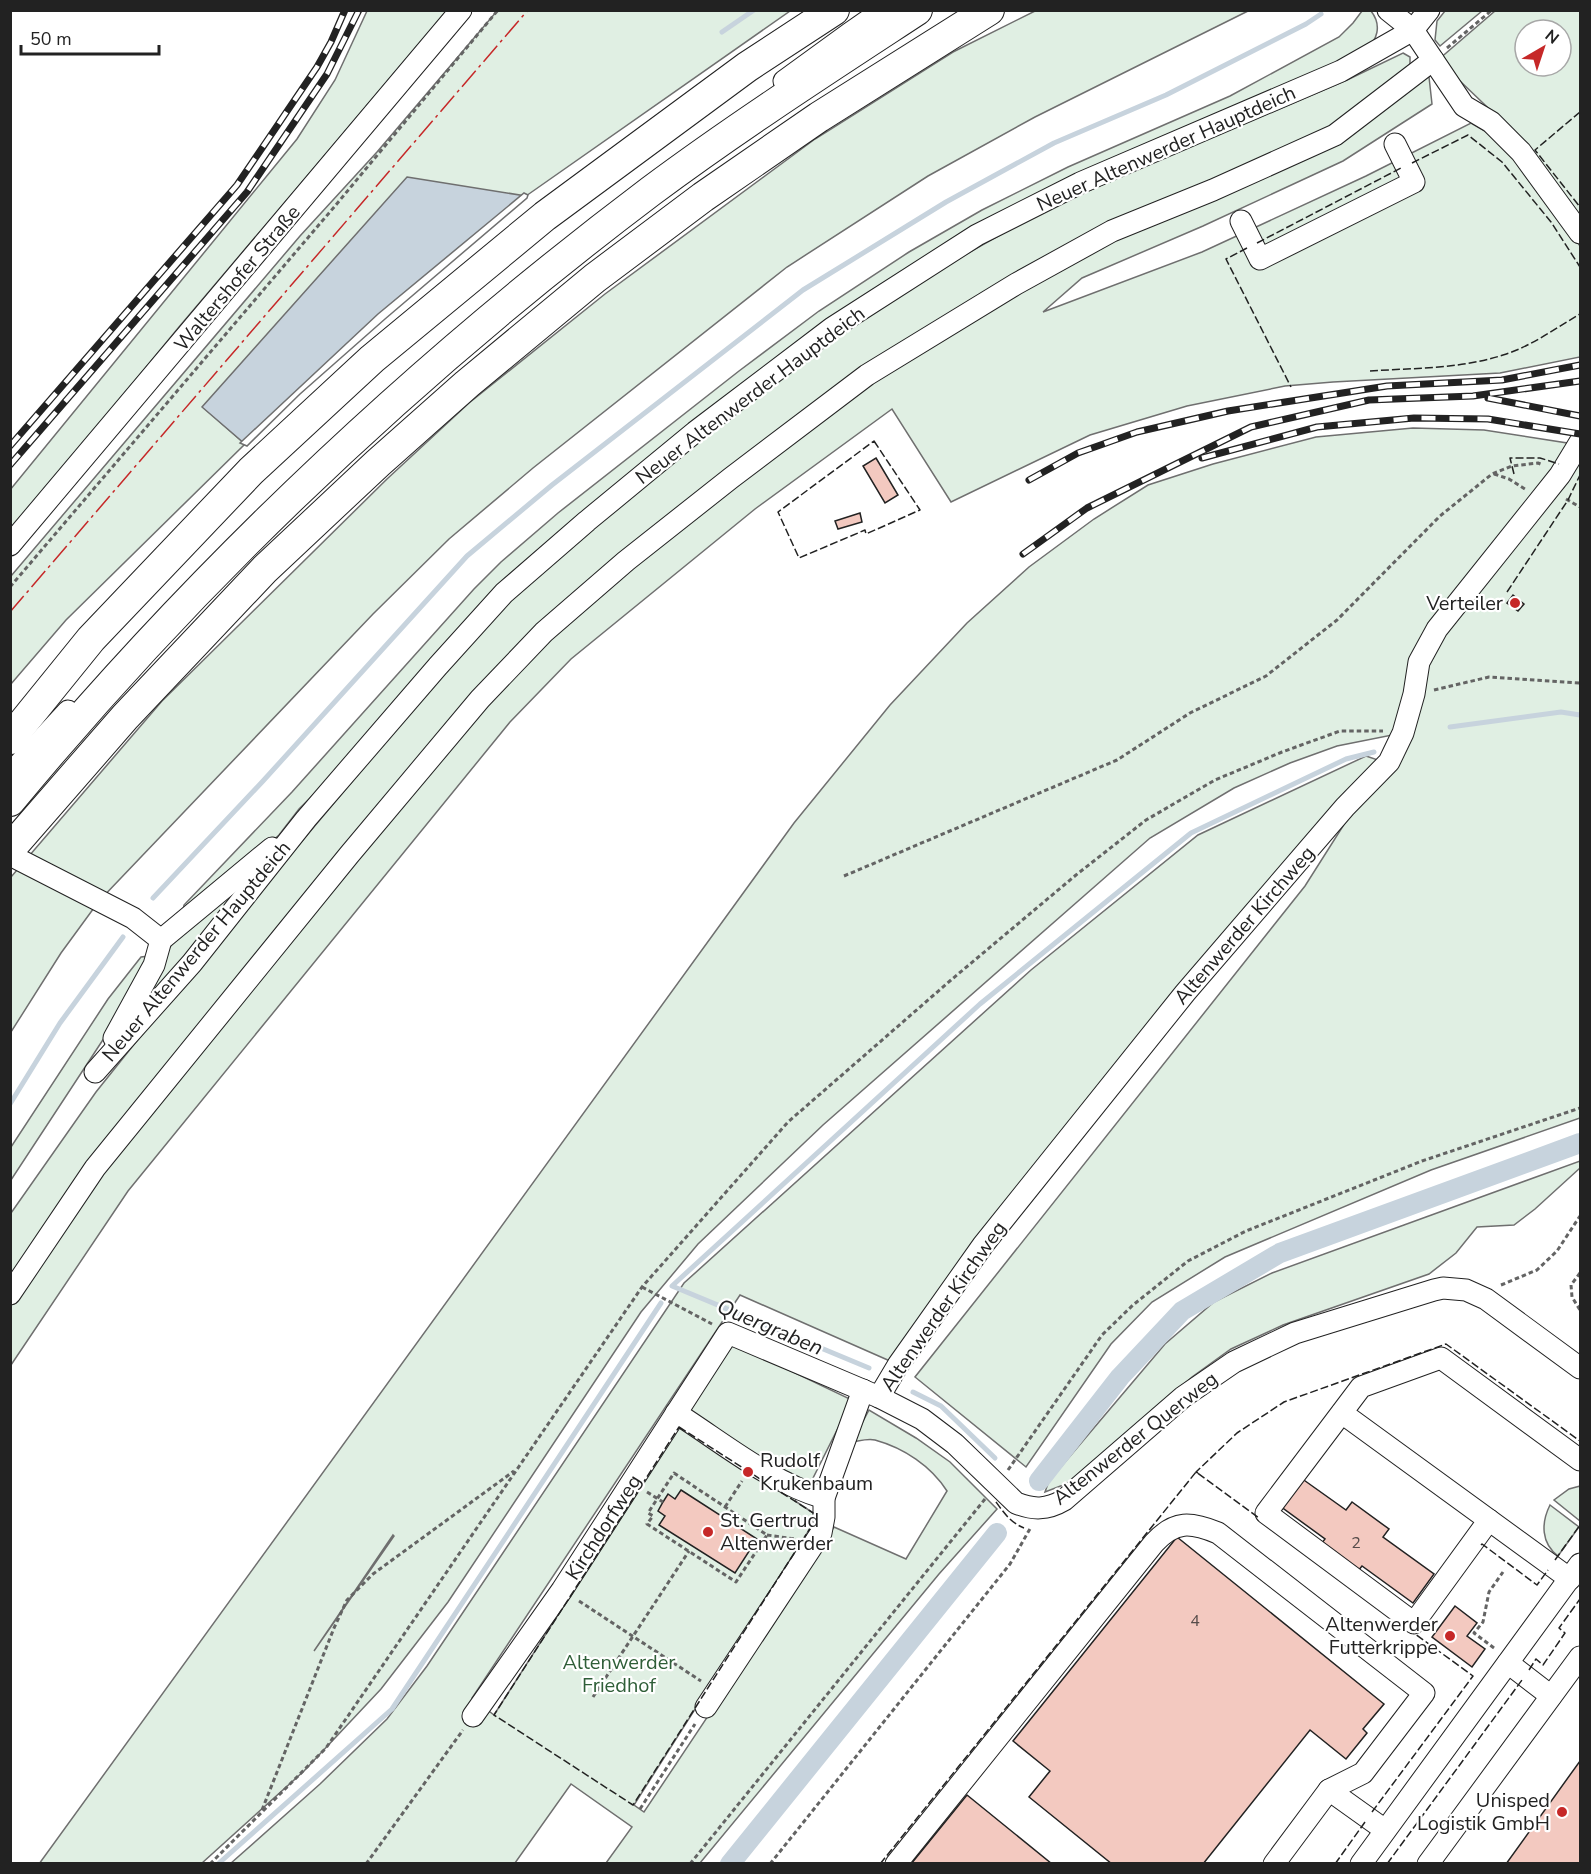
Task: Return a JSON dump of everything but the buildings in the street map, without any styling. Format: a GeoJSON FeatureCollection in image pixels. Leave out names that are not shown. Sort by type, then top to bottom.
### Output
{"type":"FeatureCollection","features":[{"type":"Feature","properties":{"kind":"highway"},"geometry":{"type":"LineString","coordinates":[[10,739],[91,639],[251,471],[372,359],[544,216],[747,67],[834,10]]}},
{"type":"Feature","properties":{"kind":"highway"},"geometry":{"type":"LineString","coordinates":[[10,801],[140,652],[244,544],[354,437],[473,333],[654,189],[802,85],[917,10]]}},
{"type":"Feature","properties":{"kind":"highway"},"geometry":{"type":"LineString","coordinates":[[10,849],[126,717],[265,569],[378,463],[467,384],[595,278],[703,198],[819,117],[989,10]]}},
{"type":"Feature","properties":{"kind":"street","name":"Waltershofer Straße"},"geometry":{"type":"LineString","coordinates":[[10,545],[461,10]]}},
{"type":"Feature","properties":{"kind":"street"},"geometry":{"type":"LineString","coordinates":[[10,774],[114,661],[341,437],[566,245],[883,10]]}},
{"type":"Feature","properties":{"kind":"street"},"geometry":{"type":"LineString","coordinates":[[1388,10],[1413,30],[1464,106],[1491,122],[1521,152],[1581,233]]}},
{"type":"Feature","properties":{"kind":"street"},"geometry":{"type":"LineString","coordinates":[[1413,30],[1429,10]]}},
{"type":"Feature","properties":{"kind":"street","name":"Neuer Altenwerder Hauptdeich"},"geometry":{"type":"LineString","coordinates":[[306,819],[160,940],[154,965],[95,1072],[192,963],[306,819],[438,666],[504,594],[587,521],[695,432],[832,328],[977,236],[1080,183],[1341,71],[1413,30]]}},
{"type":"Feature","properties":{"kind":"street"},"geometry":{"type":"LineString","coordinates":[[10,1294],[95,1168],[480,699],[544,632],[670,526],[867,375],[1016,284],[1112,231],[1335,135],[1433,60]]}},
{"type":"Feature","properties":{"kind":"street"},"geometry":{"type":"LineString","coordinates":[[1241,221],[1260,259],[1414,182],[1395,144]]}},
{"type":"Feature","properties":{"kind":"street","name":"Altenwerder Kirchweg"},"geometry":{"type":"LineString","coordinates":[[711,1699],[821,1533],[824,1497],[871,1393],[898,1365],[982,1245],[1185,993],[1345,807],[1389,762],[1403,733],[1414,694],[1419,662],[1437,629],[1560,475],[1581,442]]}},
{"type":"Feature","properties":{"kind":"street"},"geometry":{"type":"LineString","coordinates":[[10,855],[133,918],[160,940]]}},
{"type":"Feature","properties":{"kind":"street","name":"Altenwerder Querweg"},"geometry":{"type":"LineString","coordinates":[[728,1333],[903,1408],[938,1429],[1016,1503],[1036,1508],[1050,1507],[1064,1500],[1183,1397],[1234,1362],[1295,1333],[1434,1290],[1443,1288],[1466,1290],[1486,1299],[1581,1368]]}},
{"type":"Feature","properties":{"kind":"street","name":"Kirchdorfweg"},"geometry":{"type":"LineString","coordinates":[[473,1716],[562,1590],[728,1333]]}},
{"type":"Feature","properties":{"kind":"street"},"geometry":{"type":"LineString","coordinates":[[1489,1520],[1414,1623],[1266,1513],[1361,1388],[1441,1358],[1581,1460]]}},
{"type":"Feature","properties":{"kind":"street"},"geometry":{"type":"LineString","coordinates":[[676,1413],[753,1463],[803,1491],[824,1497]]}},
{"type":"Feature","properties":{"kind":"street"},"geometry":{"type":"LineString","coordinates":[[1342,1413],[1489,1520],[1575,1572],[1361,1863]]}},
{"type":"Feature","properties":{"kind":"street"},"geometry":{"type":"LineString","coordinates":[[896,1863],[1154,1543],[1166,1530],[1181,1525],[1198,1525],[1218,1533],[1424,1693],[1363,1773],[1329,1790],[1274,1863]]}},
{"type":"Feature","properties":{"kind":"street"},"geometry":{"type":"LineString","coordinates":[[1428,1863],[1581,1657]]}},
{"type":"Feature","properties":{"kind":"street"},"geometry":{"type":"LineString","coordinates":[[1509,1662],[1551,1696]]}},
{"type":"Feature","properties":{"kind":"street"},"geometry":{"type":"LineString","coordinates":[[1329,1790],[1385,1830]]}},
{"type":"Feature","properties":{"kind":"path"},"geometry":{"type":"LineString","coordinates":[[10,587],[328,215],[498,10]]}},
{"type":"Feature","properties":{"kind":"path"},"geometry":{"type":"LineString","coordinates":[[1433,60],[1492,10]]}},
{"type":"Feature","properties":{"kind":"path"},"geometry":{"type":"LineString","coordinates":[[844,876],[1116,760],[1190,713],[1266,676],[1337,620],[1440,516],[1492,474],[1512,466],[1538,463],[1560,475]]}},
{"type":"Feature","properties":{"kind":"path"},"geometry":{"type":"LineString","coordinates":[[1492,474],[1509,479],[1541,499]]}},
{"type":"Feature","properties":{"kind":"path"},"geometry":{"type":"LineString","coordinates":[[1414,694],[1490,677],[1581,683]]}},
{"type":"Feature","properties":{"kind":"path"},"geometry":{"type":"LineString","coordinates":[[210,1863],[326,1749],[642,1287],[788,1122],[1076,875],[1146,820],[1215,780],[1340,731],[1403,733]]}},
{"type":"Feature","properties":{"kind":"path"},"geometry":{"type":"LineString","coordinates":[[690,1863],[996,1485],[1102,1335],[1133,1305],[1188,1261],[1246,1231],[1422,1161],[1581,1108]]}},
{"type":"Feature","properties":{"kind":"path"},"geometry":{"type":"LineString","coordinates":[[1486,1299],[1500,1286],[1537,1270],[1557,1251],[1581,1216]]}},
{"type":"Feature","properties":{"kind":"path"},"geometry":{"type":"LineString","coordinates":[[1581,1273],[1570,1285],[1572,1297],[1581,1310]]}},
{"type":"Feature","properties":{"kind":"path"},"geometry":{"type":"LineString","coordinates":[[642,1287],[728,1333]]}},
{"type":"Feature","properties":{"kind":"path"},"geometry":{"type":"LineString","coordinates":[[725,1507],[753,1463]]}},
{"type":"Feature","properties":{"kind":"path"},"geometry":{"type":"LineString","coordinates":[[261,1813],[347,1600],[373,1574],[517,1468]]}},
{"type":"Feature","properties":{"kind":"path"},"geometry":{"type":"LineString","coordinates":[[767,1534],[736,1582],[647,1524],[652,1516],[648,1512],[674,1473],[767,1534],[803,1541]]}},
{"type":"Feature","properties":{"kind":"path"},"geometry":{"type":"LineString","coordinates":[[644,1490],[663,1502]]}},
{"type":"Feature","properties":{"kind":"path"},"geometry":{"type":"LineString","coordinates":[[770,1863],[1010,1564],[1029,1532],[1036,1508]]}},
{"type":"Feature","properties":{"kind":"path"},"geometry":{"type":"LineString","coordinates":[[593,1697],[689,1551]]}},
{"type":"Feature","properties":{"kind":"path"},"geometry":{"type":"LineString","coordinates":[[746,1556],[751,1559]]}},
{"type":"Feature","properties":{"kind":"path"},"geometry":{"type":"LineString","coordinates":[[1503,1572],[1489,1592],[1483,1622],[1474,1633],[1509,1662]]}},
{"type":"Feature","properties":{"kind":"path"},"geometry":{"type":"LineString","coordinates":[[562,1590],[633,1636],[711,1699],[640,1809]]}},
{"type":"Feature","properties":{"kind":"path"},"geometry":{"type":"LineString","coordinates":[[366,1863],[473,1716]]}},
{"type":"Feature","properties":{"kind":"green space"},"geometry":{"type":"Polygon","coordinates":[[[367,11],[447,11],[179,327],[11,532],[10,490],[297,139],[335,80],[367,11]]]}},
{"type":"Feature","properties":{"kind":"green space"},"geometry":{"type":"Polygon","coordinates":[[[497,11],[790,11],[526,196],[203,407],[245,444],[66,620],[11,684],[11,576],[300,236],[377,152],[497,11]]]}},
{"type":"Feature","properties":{"kind":"green space"},"geometry":{"type":"Polygon","coordinates":[[[1035,11],[1248,11],[1035,117],[928,176],[787,267],[533,468],[449,539],[373,614],[99,901],[61,953],[11,1032],[11,877],[162,701],[387,479],[469,403],[605,294],[815,139],[953,52],[1035,11]]]}},
{"type":"Feature","properties":{"kind":"green space"},"geometry":{"type":"Polygon","coordinates":[[[1362,11],[1371,11],[1377,22],[1375,38],[1364,51],[1035,197],[587,508],[346,763],[299,809],[279,835],[251,860],[183,910],[184,905],[292,792],[474,589],[501,562],[558,513],[739,371],[819,311],[909,252],[982,210],[1068,167],[1230,96],[1339,37],[1362,11]]]}},
{"type":"Feature","properties":{"kind":"green space"},"geometry":{"type":"Polygon","coordinates":[[[1445,11],[1482,11],[1440,46],[1435,40],[1437,21],[1445,11]]]}},
{"type":"Feature","properties":{"kind":"green space"},"geometry":{"type":"Polygon","coordinates":[[[1495,11],[1580,11],[1580,217],[1507,126],[1438,60],[1495,11]]]}},
{"type":"Feature","properties":{"kind":"green space"},"geometry":{"type":"Polygon","coordinates":[[[1403,53],[1410,57],[1410,65],[1331,131],[976,301],[551,621],[11,1287],[11,1213],[96,1092],[183,983],[475,635],[547,565],[637,489],[846,329],[954,261],[1030,218],[1125,174],[1347,80],[1403,53]]]}},
{"type":"Feature","properties":{"kind":"green space"},"geometry":{"type":"Polygon","coordinates":[[[1428,68],[1432,104],[1343,161],[1203,226],[1082,278],[1043,312],[1202,252],[1366,176],[1471,123],[1502,141],[1561,217],[1580,246],[1580,357],[1500,373],[1285,386],[1187,406],[1090,435],[951,502],[892,409],[755,509],[571,659],[510,722],[128,1191],[11,1365],[11,1294],[95,1168],[480,699],[731,478],[1016,284],[1335,135],[1428,68]]]}},
{"type":"Feature","properties":{"kind":"green space"},"geometry":{"type":"Polygon","coordinates":[[[1413,428],[1484,430],[1580,445],[1580,1118],[1431,1170],[1225,1257],[1152,1302],[1111,1344],[1026,1467],[915,1377],[1305,886],[1402,733],[1337,746],[1290,763],[1234,788],[1150,838],[823,1125],[698,1244],[641,1312],[448,1602],[381,1689],[304,1771],[202,1863],[39,1864],[794,823],[890,705],[967,623],[1029,567],[1094,519],[1148,485],[1213,464],[1316,437],[1413,428]],[[393,1535],[314,1651],[394,1536],[393,1535]]]}},
{"type":"Feature","properties":{"kind":"green space","name":"Altenwerder Friedhof"},"geometry":{"type":"Polygon","coordinates":[[[1366,756],[1378,760],[890,1361],[740,1295],[472,1698],[494,1715],[732,1343],[852,1400],[812,1480],[795,1501],[818,1516],[634,1805],[644,1812],[834,1527],[906,1559],[947,1491],[925,1466],[906,1453],[872,1439],[852,1442],[869,1410],[916,1438],[950,1462],[997,1509],[939,1574],[700,1863],[606,1863],[632,1827],[571,1784],[515,1863],[230,1864],[320,1784],[387,1719],[427,1666],[684,1283],[1031,970],[1198,835],[1366,756]]]}},
{"type":"Feature","properties":{"kind":"green space"},"geometry":{"type":"Polygon","coordinates":[[[248,877],[129,1025],[167,951],[176,939],[248,877]]]}},
{"type":"Feature","properties":{"kind":"green space"},"geometry":{"type":"Polygon","coordinates":[[[150,956],[112,1026],[11,1180],[11,1147],[108,999],[141,957],[150,956]]]}},
{"type":"Feature","properties":{"kind":"green space"},"geometry":{"type":"Polygon","coordinates":[[[1580,1161],[1580,1168],[1514,1225],[1477,1227],[1456,1253],[1429,1274],[1283,1325],[1231,1349],[1192,1377],[1071,1482],[1045,1492],[1049,1481],[1165,1344],[1214,1302],[1272,1273],[1580,1161]]]}},
{"type":"Feature","properties":{"kind":"green space"},"geometry":{"type":"Polygon","coordinates":[[[1580,1486],[1580,1521],[1554,1500],[1569,1489],[1580,1486]]]}},
{"type":"Feature","properties":{"kind":"green space"},"geometry":{"type":"Polygon","coordinates":[[[1550,1505],[1579,1527],[1558,1556],[1548,1545],[1544,1532],[1545,1519],[1550,1505]]]}},
{"type":"Feature","properties":{"kind":"shaded area"},"geometry":{"type":"Polygon","coordinates":[[[407,177],[526,196],[383,317],[245,444],[202,407],[407,177]]]}},
{"type":"Feature","properties":{"kind":"pier"},"geometry":{"type":"Polygon","coordinates":[[[524,193],[528,195],[527,198],[300,394],[247,446],[240,443],[378,314],[524,193]]]}},
{"type":"Feature","properties":{"kind":"waterway"},"geometry":{"type":"LineString","coordinates":[[722,32],[754,10]]}},
{"type":"Feature","properties":{"kind":"waterway"},"geometry":{"type":"LineString","coordinates":[[153,898],[263,781],[467,556],[552,485],[803,290],[946,202],[1054,143],[1166,95],[1306,24],[1321,14]]}},
{"type":"Feature","properties":{"kind":"waterway"},"geometry":{"type":"LineString","coordinates":[[1450,727],[1561,712],[1580,715]]}},
{"type":"Feature","properties":{"kind":"waterway"},"geometry":{"type":"LineString","coordinates":[[869,1368],[672,1286],[980,1004],[1191,833],[1346,759],[1374,752]]}},
{"type":"Feature","properties":{"kind":"waterway"},"geometry":{"type":"LineString","coordinates":[[10,1104],[60,1023],[123,937]]}},
{"type":"Feature","properties":{"kind":"waterway"},"geometry":{"type":"LineString","coordinates":[[1039,1481],[1120,1377],[1182,1311],[1280,1253],[1580,1143]]}},
{"type":"Feature","properties":{"kind":"waterway"},"geometry":{"type":"LineString","coordinates":[[218,1864],[392,1709],[661,1303]]}},
{"type":"Feature","properties":{"kind":"waterway","name":"Quergraben"},"geometry":{"type":"LineString","coordinates":[[913,1392],[941,1406],[995,1458]]}},
{"type":"Feature","properties":{"kind":"waterway"},"geometry":{"type":"LineString","coordinates":[[730,1864],[997,1533]]}},
{"type":"Feature","properties":{"kind":"railway"},"geometry":{"type":"LineString","coordinates":[[10,446],[237,185],[317,67],[345,10]]}},
{"type":"Feature","properties":{"kind":"railway"},"geometry":{"type":"LineString","coordinates":[[10,465],[247,192],[327,74],[359,10]]}},
{"type":"Feature","properties":{"kind":"railway"},"geometry":{"type":"LineString","coordinates":[[1029,480],[1078,453],[1137,432],[1228,411],[1387,386],[1502,380],[1580,365]]}},
{"type":"Feature","properties":{"kind":"railway"},"geometry":{"type":"LineString","coordinates":[[1023,554],[1087,508],[1251,427],[1369,400],[1473,396],[1580,381]]}},
{"type":"Feature","properties":{"kind":"railway"},"geometry":{"type":"LineString","coordinates":[[1488,398],[1580,416]]}},
{"type":"Feature","properties":{"kind":"railway"},"geometry":{"type":"LineString","coordinates":[[1202,458],[1317,427],[1414,418],[1488,419],[1580,434]]}},
{"type":"Feature","properties":{"kind":"fence"},"geometry":{"type":"LineString","coordinates":[[1580,112],[1535,150],[1580,207]]}},
{"type":"Feature","properties":{"kind":"fence"},"geometry":{"type":"LineString","coordinates":[[1412,163],[1468,135],[1502,162],[1551,222],[1580,267]]}},
{"type":"Feature","properties":{"kind":"fence"},"geometry":{"type":"LineString","coordinates":[[1257,243],[1401,168]]}},
{"type":"Feature","properties":{"kind":"fence"},"geometry":{"type":"LineString","coordinates":[[1247,248],[1226,259],[1291,387]]}},
{"type":"Feature","properties":{"kind":"fence"},"geometry":{"type":"LineString","coordinates":[[1370,371],[1437,367],[1487,360],[1523,347],[1580,314]]}},
{"type":"Feature","properties":{"kind":"fence"},"geometry":{"type":"LineString","coordinates":[[874,441],[920,510],[866,534],[865,530],[799,558],[778,512],[874,441]]}},
{"type":"Feature","properties":{"kind":"fence"},"geometry":{"type":"LineString","coordinates":[[1514,474],[1510,458],[1540,458],[1559,464]]}},
{"type":"Feature","properties":{"kind":"fence"},"geometry":{"type":"LineString","coordinates":[[1507,592],[1568,500],[1580,475]]}},
{"type":"Feature","properties":{"kind":"fence"},"geometry":{"type":"LineString","coordinates":[[1198,1473],[1196,1472],[1237,1433],[1284,1402],[1446,1344],[1580,1441]]}},
{"type":"Feature","properties":{"kind":"fence"},"geometry":{"type":"LineString","coordinates":[[679,1427],[818,1516],[633,1805],[494,1715],[679,1427]]}},
{"type":"Feature","properties":{"kind":"fence"},"geometry":{"type":"LineString","coordinates":[[880,1864],[1196,1472],[1259,1518]]}},
{"type":"Feature","properties":{"kind":"fence"},"geometry":{"type":"LineString","coordinates":[[996,1502],[1005,1514],[1024,1528]]}},
{"type":"Feature","properties":{"kind":"fence"},"geometry":{"type":"LineString","coordinates":[[1555,1560],[1580,1525]]}},
{"type":"Feature","properties":{"kind":"fence"},"geometry":{"type":"LineString","coordinates":[[1481,1545],[1537,1585],[1548,1570]]}},
{"type":"Feature","properties":{"kind":"fence"},"geometry":{"type":"LineString","coordinates":[[1529,1670],[1536,1659],[1543,1665],[1565,1633],[1559,1628],[1580,1599]]}},
{"type":"Feature","properties":{"kind":"fence"},"geometry":{"type":"LineString","coordinates":[[1372,1812],[1473,1676],[1411,1631]]}},
{"type":"Feature","properties":{"kind":"fence"},"geometry":{"type":"LineString","coordinates":[[1387,1864],[1522,1680]]}},
{"type":"Feature","properties":{"kind":"fence"},"geometry":{"type":"LineString","coordinates":[[1335,1864],[1365,1822]]}},
{"type":"Feature","properties":{"kind":"power"},"geometry":{"type":"LineString","coordinates":[[10,612],[528,10]]}},
{"type":"Feature","properties":{"kind":"place","name":"Verteiler"},"geometry":{"type":"Point","coordinates":[1515,603]}},
{"type":"Feature","properties":{"kind":"place","name":"Rudolf Krukenbaum"},"geometry":{"type":"Point","coordinates":[748,1472]}},
{"type":"Feature","properties":{"kind":"place","name":"St. Gertrud Altenwerder"},"geometry":{"type":"Point","coordinates":[708,1532]}},
{"type":"Feature","properties":{"kind":"place","name":"Altenwerder Futterkrippe"},"geometry":{"type":"Point","coordinates":[1450,1636]}},
{"type":"Feature","properties":{"kind":"place","name":"Unisped Logistik GmbH"},"geometry":{"type":"Point","coordinates":[1562,1812]}}]}
